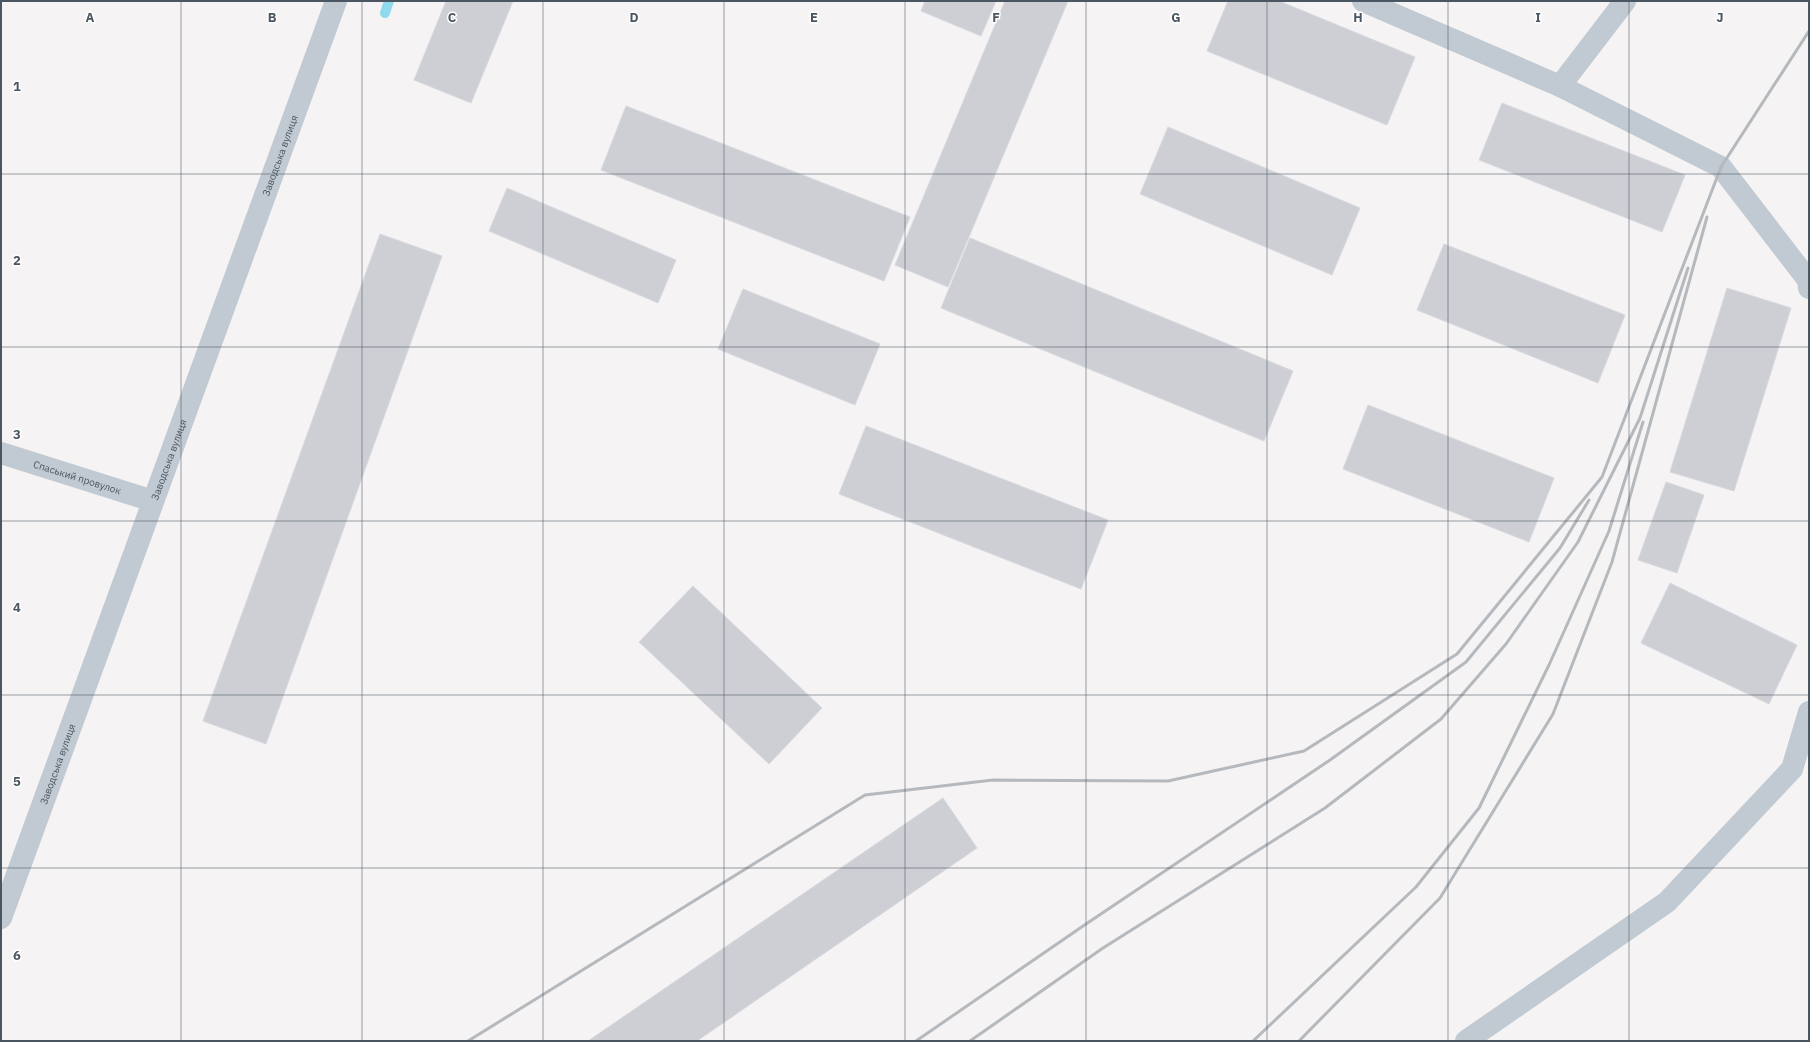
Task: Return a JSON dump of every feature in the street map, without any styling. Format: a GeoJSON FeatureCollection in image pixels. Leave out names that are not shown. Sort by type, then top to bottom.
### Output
{"type":"FeatureCollection","features":[{"type":"Feature","properties":{"kind":"street","name":"Заводська вулиця"},"geometry":{"type":"LineString","coordinates":[[1,918],[336,1]]}},
{"type":"Feature","properties":{"kind":"street"},"geometry":{"type":"LineString","coordinates":[[1363,1],[1560,86],[1721,167],[1808,280],[1809,288]]}},
{"type":"Feature","properties":{"kind":"street"},"geometry":{"type":"LineString","coordinates":[[1560,86],[1625,1]]}},
{"type":"Feature","properties":{"kind":"street","name":"Спаський провулок"},"geometry":{"type":"LineString","coordinates":[[1,453],[153,501]]}},
{"type":"Feature","properties":{"kind":"street"},"geometry":{"type":"LineString","coordinates":[[1466,1041],[1667,902],[1792,769],[1809,712]]}},
{"type":"Feature","properties":{"kind":"building"},"geometry":{"type":"Polygon","coordinates":[[[446,1],[513,1],[471,103],[414,80],[446,1]]]}},
{"type":"Feature","properties":{"kind":"building"},"geometry":{"type":"Polygon","coordinates":[[[925,1],[996,1],[981,36],[921,11],[925,1]]]}},
{"type":"Feature","properties":{"kind":"building"},"geometry":{"type":"Polygon","coordinates":[[[1005,1],[1068,1],[948,287],[895,265],[1005,1]]]}},
{"type":"Feature","properties":{"kind":"building"},"geometry":{"type":"Polygon","coordinates":[[[1228,1],[1279,1],[1415,57],[1387,125],[1207,51],[1228,1]]]}},
{"type":"Feature","properties":{"kind":"building"},"geometry":{"type":"Polygon","coordinates":[[[1502,103],[1685,175],[1662,232],[1479,160],[1502,103]]]}},
{"type":"Feature","properties":{"kind":"building"},"geometry":{"type":"Polygon","coordinates":[[[626,106],[910,217],[884,281],[601,170],[626,106]]]}},
{"type":"Feature","properties":{"kind":"building"},"geometry":{"type":"Polygon","coordinates":[[[1168,127],[1360,208],[1332,275],[1140,194],[1168,127]]]}},
{"type":"Feature","properties":{"kind":"building"},"geometry":{"type":"Polygon","coordinates":[[[507,188],[676,260],[658,303],[489,231],[507,188]]]}},
{"type":"Feature","properties":{"kind":"building"},"geometry":{"type":"Polygon","coordinates":[[[380,234],[442,256],[266,744],[203,721],[380,234]]]}},
{"type":"Feature","properties":{"kind":"building"},"geometry":{"type":"Polygon","coordinates":[[[970,238],[1293,371],[1264,441],[941,308],[970,238]]]}},
{"type":"Feature","properties":{"kind":"building"},"geometry":{"type":"Polygon","coordinates":[[[1444,244],[1625,315],[1598,383],[1417,310],[1444,244]]]}},
{"type":"Feature","properties":{"kind":"building"},"geometry":{"type":"Polygon","coordinates":[[[1727,288],[1791,308],[1734,491],[1670,472],[1727,288]]]}},
{"type":"Feature","properties":{"kind":"building"},"geometry":{"type":"Polygon","coordinates":[[[743,289],[880,344],[855,405],[718,349],[743,289]]]}},
{"type":"Feature","properties":{"kind":"building"},"geometry":{"type":"Polygon","coordinates":[[[1368,405],[1554,478],[1529,542],[1343,469],[1368,405]]]}},
{"type":"Feature","properties":{"kind":"building"},"geometry":{"type":"Polygon","coordinates":[[[866,426],[1108,520],[1081,589],[839,494],[866,426]]]}},
{"type":"Feature","properties":{"kind":"building"},"geometry":{"type":"Polygon","coordinates":[[[1666,482],[1704,495],[1677,573],[1638,560],[1666,482]]]}},
{"type":"Feature","properties":{"kind":"building"},"geometry":{"type":"Polygon","coordinates":[[[1670,583],[1797,645],[1769,704],[1641,643],[1670,583]]]}},
{"type":"Feature","properties":{"kind":"building"},"geometry":{"type":"Polygon","coordinates":[[[693,586],[822,708],[769,764],[639,642],[693,586]]]}},
{"type":"Feature","properties":{"kind":"building"},"geometry":{"type":"Polygon","coordinates":[[[943,798],[977,848],[697,1041],[588,1041],[943,798]]]}},
{"type":"Feature","properties":{"kind":"waterway"},"geometry":{"type":"LineString","coordinates":[[385,13],[389,1]]}},
{"type":"Feature","properties":{"kind":"railway"},"geometry":{"type":"LineString","coordinates":[[1719,173],[1721,167],[1809,31]]}},
{"type":"Feature","properties":{"kind":"railway"},"geometry":{"type":"LineString","coordinates":[[468,1041],[865,795],[993,780],[1168,781],[1304,751],[1457,654],[1602,477],[1721,167]]}},
{"type":"Feature","properties":{"kind":"railway"},"geometry":{"type":"LineString","coordinates":[[1299,1041],[1440,898],[1553,714],[1612,562],[1707,217]]}},
{"type":"Feature","properties":{"kind":"railway"},"geometry":{"type":"LineString","coordinates":[[970,1041],[1103,948],[1325,808],[1441,719],[1506,644],[1578,542],[1640,418],[1688,268]]}},
{"type":"Feature","properties":{"kind":"railway"},"geometry":{"type":"LineString","coordinates":[[1253,1041],[1416,887],[1479,808],[1549,665],[1609,531],[1643,422]]}},
{"type":"Feature","properties":{"kind":"railway"},"geometry":{"type":"LineString","coordinates":[[916,1041],[1086,924],[1330,760],[1466,662],[1560,548],[1589,500]]}}]}
